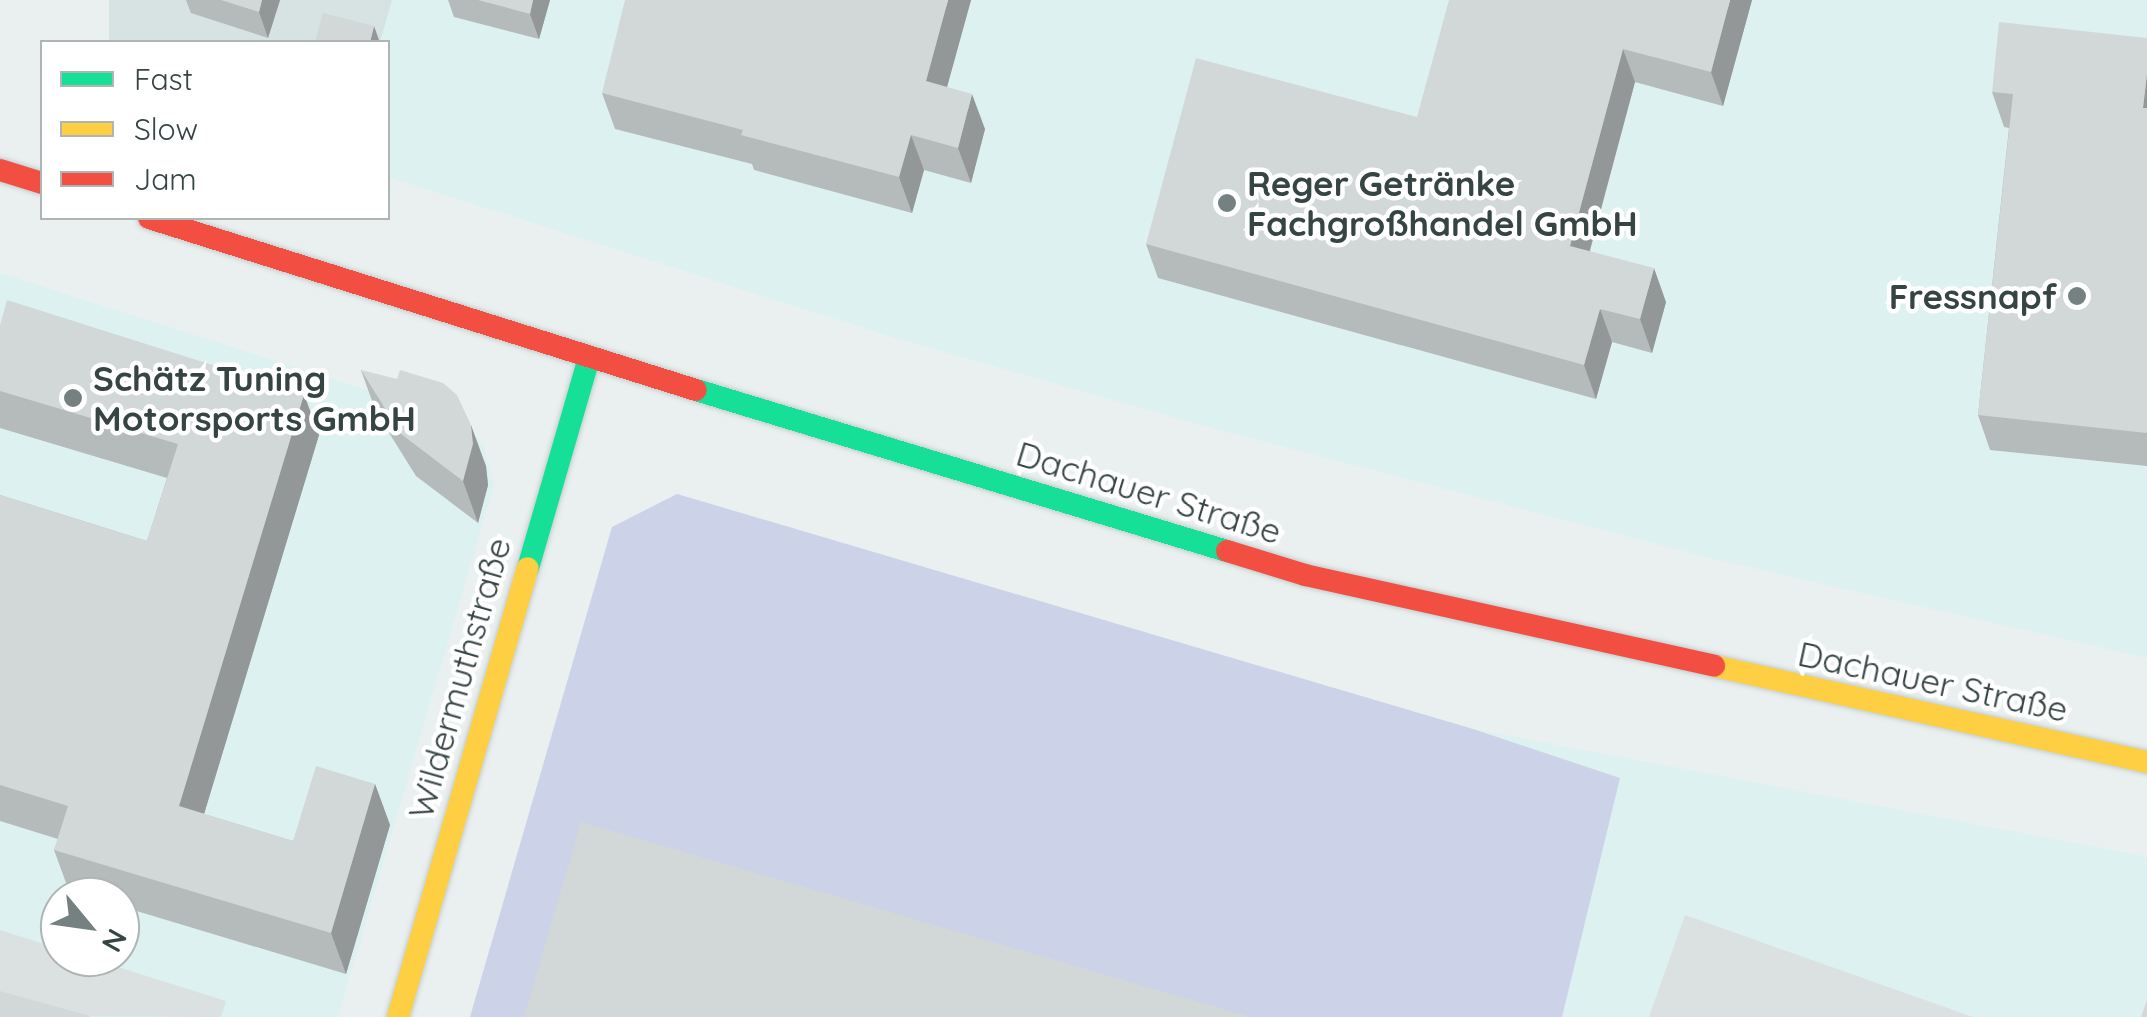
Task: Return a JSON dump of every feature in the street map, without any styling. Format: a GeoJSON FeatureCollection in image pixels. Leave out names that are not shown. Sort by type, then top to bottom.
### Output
{"type":"FeatureCollection","features":[{"type":"Feature","properties":{"kind":"main road"},"geometry":{"type":"LineString","coordinates":[[0,170],[40,182]]}},
{"type":"Feature","properties":{"kind":"main road","name":"Dachauer Straße"},"geometry":{"type":"LineString","coordinates":[[155,220],[590,358],[1304,575],[2147,762]]}},
{"type":"Feature","properties":{"kind":"main road","name":"Wildermuthstraße"},"geometry":{"type":"LineString","coordinates":[[398,1017],[590,358]]}},
{"type":"Feature","properties":{"kind":"shaded area"},"geometry":{"type":"Polygon","coordinates":[[[109,0],[392,0],[392,43],[109,40],[109,0]]]}},
{"type":"Feature","properties":{"kind":"shaded area"},"geometry":{"type":"Polygon","coordinates":[[[392,0],[2147,0],[2147,658],[1714,559],[1208,427],[898,339],[390,178],[390,40],[381,40],[392,0]]]}},
{"type":"Feature","properties":{"kind":"shaded area"},"geometry":{"type":"Polygon","coordinates":[[[0,273],[458,419],[484,445],[494,485],[338,1017],[0,1017],[0,273]]]}},
{"type":"Feature","properties":{"kind":"shaded area"},"geometry":{"type":"Polygon","coordinates":[[[677,494],[1473,729],[2139,855],[2147,858],[2147,1017],[470,1017],[612,527],[677,494]]]}},
{"type":"Feature","properties":{"kind":"shaded area"},"geometry":{"type":"Polygon","coordinates":[[[677,494],[1473,729],[1620,778],[1562,1017],[470,1017],[612,527],[677,494]]]}},
{"type":"Feature","properties":{"kind":"shaded area"},"geometry":{"type":"Polygon","coordinates":[[[1685,915],[1973,1017],[1649,1017],[1685,915]]]}},
{"type":"Feature","properties":{"kind":"shaded area"},"geometry":{"type":"Polygon","coordinates":[[[0,930],[40,943],[40,977],[140,977],[140,974],[226,1001],[221,1017],[0,1016],[0,930]]]}},
{"type":"Feature","properties":{"kind":"building"},"geometry":{"type":"Polygon","coordinates":[[[221,0],[262,0],[259,12],[221,0]]]}},
{"type":"Feature","properties":{"kind":"building"},"geometry":{"type":"Polygon","coordinates":[[[478,0],[533,0],[530,14],[478,0]]]}},
{"type":"Feature","properties":{"kind":"building"},"geometry":{"type":"Polygon","coordinates":[[[625,0],[948,0],[926,81],[972,94],[958,148],[911,135],[899,177],[602,93],[625,0]]]}},
{"type":"Feature","properties":{"kind":"building"},"geometry":{"type":"Polygon","coordinates":[[[1449,0],[1730,0],[1711,72],[1623,49],[1570,246],[1654,268],[1640,319],[1600,309],[1584,365],[1146,244],[1196,58],[1417,117],[1449,0]]]}},
{"type":"Feature","properties":{"kind":"building"},"geometry":{"type":"Polygon","coordinates":[[[323,13],[374,26],[370,40],[316,40],[323,13]]]}},
{"type":"Feature","properties":{"kind":"building","name":"Fressnapf"},"geometry":{"type":"Polygon","coordinates":[[[1999,22],[2147,38],[2143,108],[2147,108],[2147,433],[1978,415],[2013,94],[1992,92],[1999,22]]]}},
{"type":"Feature","properties":{"kind":"building"},"geometry":{"type":"Polygon","coordinates":[[[7,300],[304,394],[179,806],[293,841],[316,766],[375,784],[331,933],[54,850],[68,806],[0,785],[0,495],[147,541],[178,444],[0,391],[0,325],[7,300]]]}},
{"type":"Feature","properties":{"kind":"building"},"geometry":{"type":"Polygon","coordinates":[[[361,370],[397,379],[400,370],[443,383],[457,395],[471,425],[473,444],[463,481],[401,434],[361,370]]]}},
{"type":"Feature","properties":{"kind":"building"},"geometry":{"type":"Polygon","coordinates":[[[581,822],[1247,1016],[1247,1017],[524,1017],[581,822]]]}},
{"type":"Feature","properties":{"kind":"building"},"geometry":{"type":"Polygon","coordinates":[[[0,991],[90,1016],[0,1017],[0,991]]]}},
{"type":"Feature","properties":{"kind":"traffic: fast"},"geometry":{"type":"LineString","coordinates":[[528,568],[589,358]]}},
{"type":"Feature","properties":{"kind":"traffic: fast"},"geometry":{"type":"LineString","coordinates":[[696,390],[1227,551]]}},
{"type":"Feature","properties":{"kind":"traffic: slow"},"geometry":{"type":"LineString","coordinates":[[398,1017],[528,568]]}},
{"type":"Feature","properties":{"kind":"traffic: slow"},"geometry":{"type":"LineString","coordinates":[[1714,666],[2147,762]]}},
{"type":"Feature","properties":{"kind":"traffic: jam"},"geometry":{"type":"LineString","coordinates":[[0,170],[40,182]]}},
{"type":"Feature","properties":{"kind":"traffic: jam"},"geometry":{"type":"LineString","coordinates":[[155,220],[696,390]]}},
{"type":"Feature","properties":{"kind":"traffic: jam"},"geometry":{"type":"LineString","coordinates":[[1227,551],[1305,575],[1714,666]]}},
{"type":"Feature","properties":{"kind":"place","name":"Reger Getränke Fachgroßhandel GmbH"},"geometry":{"type":"Point","coordinates":[1227,203]}},
{"type":"Feature","properties":{"kind":"place","name":"Fressnapf"},"geometry":{"type":"Point","coordinates":[2077,296]}},
{"type":"Feature","properties":{"kind":"place","name":"Schätz Tuning Motorsports GmbH"},"geometry":{"type":"Point","coordinates":[73,398]}}]}
